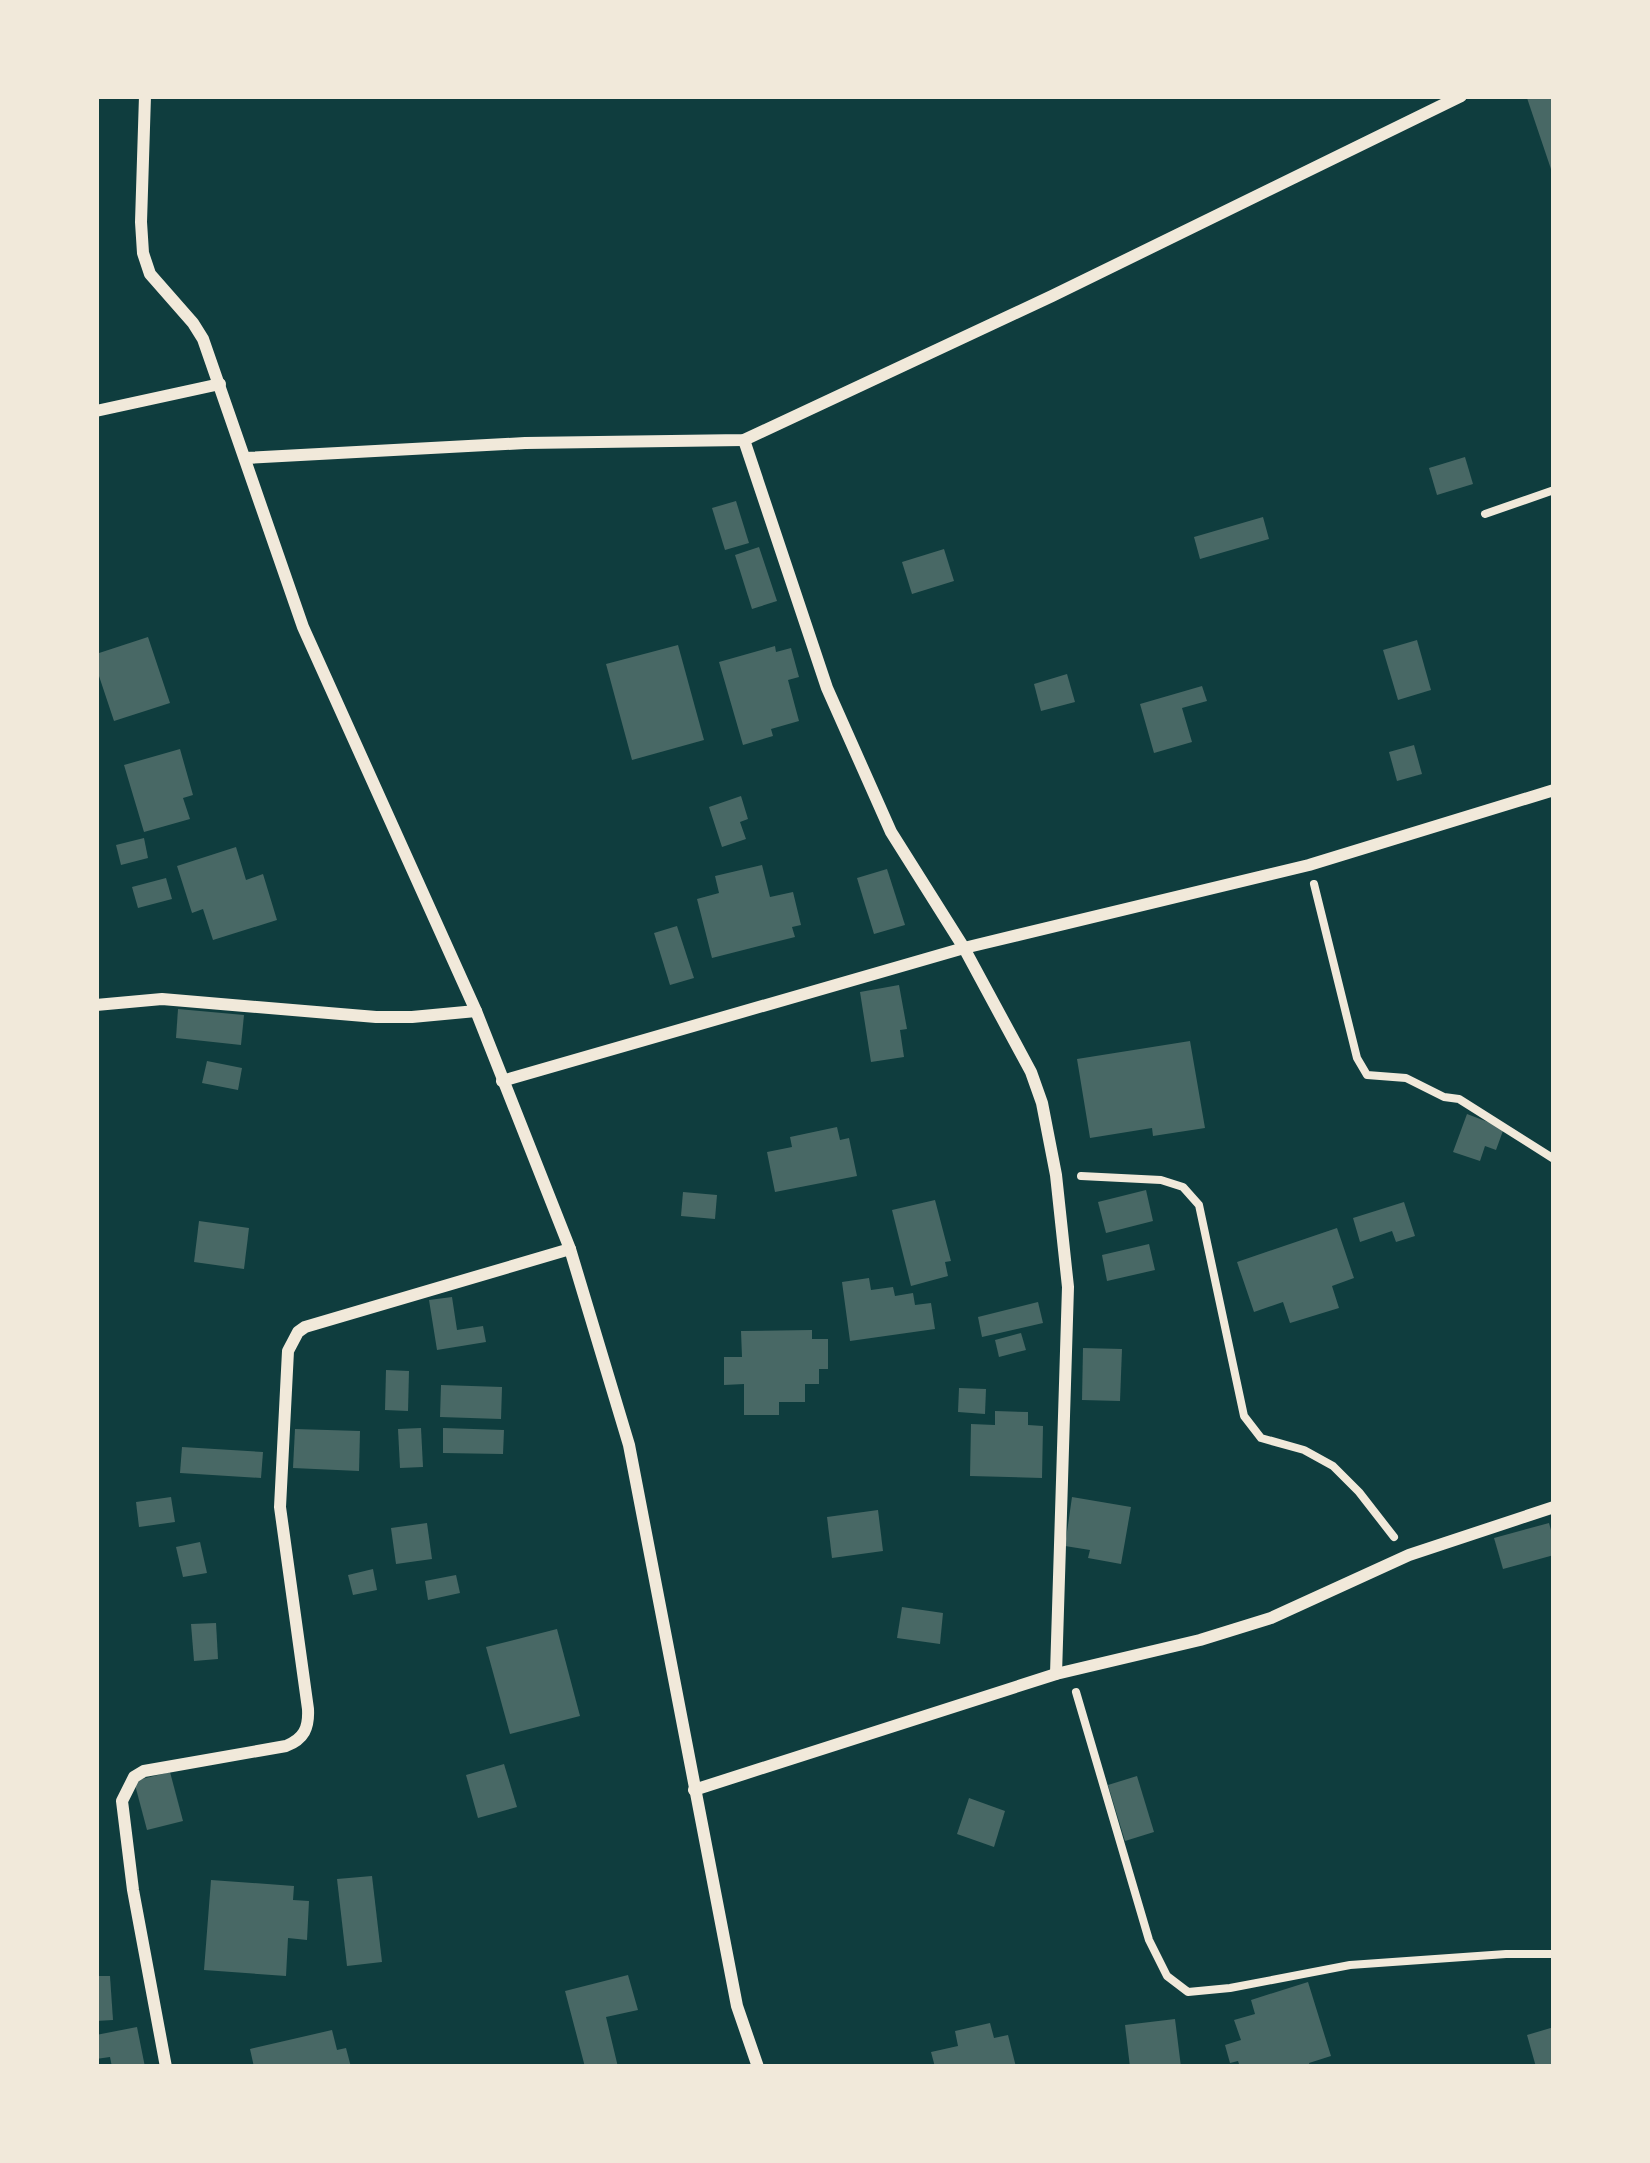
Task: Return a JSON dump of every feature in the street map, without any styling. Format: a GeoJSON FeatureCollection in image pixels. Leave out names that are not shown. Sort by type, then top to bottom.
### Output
{"type":"FeatureCollection","features":[{"type":"Feature","properties":{"kind":"street"},"geometry":{"type":"LineString","coordinates":[[146,96],[141,222],[150,274],[203,340],[303,627],[476,1011],[570,1249],[628,1445],[737,2006],[758,2067]]}},
{"type":"Feature","properties":{"kind":"street"},"geometry":{"type":"LineString","coordinates":[[246,458],[525,443],[744,440],[1461,96]]}},
{"type":"Feature","properties":{"kind":"street"},"geometry":{"type":"LineString","coordinates":[[96,411],[220,384]]}},
{"type":"Feature","properties":{"kind":"street"},"geometry":{"type":"LineString","coordinates":[[744,440],[826,688],[891,832],[964,948],[1031,1072],[1042,1103],[1056,1175],[1068,1286],[1059,1498],[1063,1672]]}},
{"type":"Feature","properties":{"kind":"street"},"geometry":{"type":"LineString","coordinates":[[502,1081],[964,948],[1309,865],[1554,790]]}},
{"type":"Feature","properties":{"kind":"street"},"geometry":{"type":"LineString","coordinates":[[96,1005],[162,999],[376,1017],[476,1011]]}},
{"type":"Feature","properties":{"kind":"street"},"geometry":{"type":"LineString","coordinates":[[166,2067],[122,1801],[126,1787],[144,1771],[286,1746],[306,1730],[308,1709],[280,1508],[292,1340],[305,1327],[570,1249]]}},
{"type":"Feature","properties":{"kind":"street"},"geometry":{"type":"LineString","coordinates":[[694,1790],[1063,1672],[1271,1618],[1409,1555],[1554,1507]]}},
{"type":"Feature","properties":{"kind":"path"},"geometry":{"type":"LineString","coordinates":[[1485,514],[1554,490]]}},
{"type":"Feature","properties":{"kind":"path"},"geometry":{"type":"LineString","coordinates":[[1309,865],[1358,1058],[1367,1075],[1406,1078],[1460,1100],[1554,1159]]}},
{"type":"Feature","properties":{"kind":"path"},"geometry":{"type":"LineString","coordinates":[[1056,1175],[1161,1180],[1184,1187],[1199,1205],[1244,1416],[1262,1438],[1304,1450],[1333,1466],[1409,1555]]}},
{"type":"Feature","properties":{"kind":"path"},"geometry":{"type":"LineString","coordinates":[[1063,1672],[1149,1940],[1158,1962],[1188,1992],[1350,1965],[1554,1954]]}},
{"type":"Feature","properties":{"kind":"building"},"geometry":{"type":"Polygon","coordinates":[[[1554,96],[1554,178],[1527,98],[1554,96]]]}},
{"type":"Feature","properties":{"kind":"building"},"geometry":{"type":"Polygon","coordinates":[[[1465,457],[1473,484],[1437,495],[1429,468],[1465,457]]]}},
{"type":"Feature","properties":{"kind":"building"},"geometry":{"type":"Polygon","coordinates":[[[736,501],[749,543],[725,550],[712,508],[736,501]]]}},
{"type":"Feature","properties":{"kind":"building"},"geometry":{"type":"Polygon","coordinates":[[[1263,517],[1269,539],[1200,559],[1194,537],[1263,517]]]}},
{"type":"Feature","properties":{"kind":"building"},"geometry":{"type":"Polygon","coordinates":[[[759,547],[777,601],[752,609],[735,555],[759,547]]]}},
{"type":"Feature","properties":{"kind":"building"},"geometry":{"type":"Polygon","coordinates":[[[944,549],[954,581],[912,594],[902,562],[944,549]]]}},
{"type":"Feature","properties":{"kind":"building"},"geometry":{"type":"Polygon","coordinates":[[[148,637],[170,703],[114,721],[96,654],[148,637]]]}},
{"type":"Feature","properties":{"kind":"building"},"geometry":{"type":"Polygon","coordinates":[[[1417,640],[1431,690],[1398,700],[1383,650],[1417,640]]]}},
{"type":"Feature","properties":{"kind":"building"},"geometry":{"type":"Polygon","coordinates":[[[678,645],[704,740],[632,760],[606,664],[678,645]]]}},
{"type":"Feature","properties":{"kind":"building"},"geometry":{"type":"Polygon","coordinates":[[[775,646],[776,652],[791,648],[799,677],[788,680],[799,721],[771,729],[773,736],[743,745],[719,662],[775,646]]]}},
{"type":"Feature","properties":{"kind":"building"},"geometry":{"type":"Polygon","coordinates":[[[1067,674],[1075,702],[1041,711],[1034,684],[1067,674]]]}},
{"type":"Feature","properties":{"kind":"building"},"geometry":{"type":"Polygon","coordinates":[[[1202,686],[1207,701],[1182,708],[1192,742],[1154,753],[1140,704],[1202,686]]]}},
{"type":"Feature","properties":{"kind":"building"},"geometry":{"type":"Polygon","coordinates":[[[1414,745],[1422,774],[1397,781],[1389,752],[1414,745]]]}},
{"type":"Feature","properties":{"kind":"building"},"geometry":{"type":"Polygon","coordinates":[[[180,749],[193,795],[183,798],[190,819],[144,832],[124,765],[180,749]]]}},
{"type":"Feature","properties":{"kind":"building"},"geometry":{"type":"Polygon","coordinates":[[[741,796],[748,819],[740,822],[746,839],[722,847],[709,807],[741,796]]]}},
{"type":"Feature","properties":{"kind":"building"},"geometry":{"type":"Polygon","coordinates":[[[144,838],[148,858],[121,865],[116,845],[144,838]]]}},
{"type":"Feature","properties":{"kind":"building"},"geometry":{"type":"Polygon","coordinates":[[[236,847],[246,880],[263,874],[277,920],[213,940],[203,909],[192,913],[177,866],[236,847]]]}},
{"type":"Feature","properties":{"kind":"building"},"geometry":{"type":"Polygon","coordinates":[[[762,865],[770,897],[793,892],[801,925],[792,927],[795,937],[712,958],[697,899],[719,893],[715,876],[762,865]]]}},
{"type":"Feature","properties":{"kind":"building"},"geometry":{"type":"Polygon","coordinates":[[[887,869],[905,925],[874,934],[857,878],[887,869]]]}},
{"type":"Feature","properties":{"kind":"building"},"geometry":{"type":"Polygon","coordinates":[[[166,878],[172,899],[138,908],[132,887],[166,878]]]}},
{"type":"Feature","properties":{"kind":"building"},"geometry":{"type":"Polygon","coordinates":[[[677,926],[694,978],[670,985],[654,933],[677,926]]]}},
{"type":"Feature","properties":{"kind":"building"},"geometry":{"type":"Polygon","coordinates":[[[899,985],[907,1029],[900,1030],[904,1057],[871,1062],[860,992],[899,985]]]}},
{"type":"Feature","properties":{"kind":"building"},"geometry":{"type":"Polygon","coordinates":[[[178,1009],[244,1015],[241,1045],[176,1038],[178,1009]]]}},
{"type":"Feature","properties":{"kind":"building"},"geometry":{"type":"Polygon","coordinates":[[[1190,1041],[1205,1128],[1153,1136],[1152,1128],[1090,1138],[1077,1059],[1190,1041]]]}},
{"type":"Feature","properties":{"kind":"building"},"geometry":{"type":"Polygon","coordinates":[[[207,1061],[242,1068],[238,1090],[202,1083],[207,1061]]]}},
{"type":"Feature","properties":{"kind":"building"},"geometry":{"type":"Polygon","coordinates":[[[1467,1114],[1504,1128],[1496,1150],[1485,1146],[1480,1161],[1453,1152],[1467,1114]]]}},
{"type":"Feature","properties":{"kind":"building"},"geometry":{"type":"Polygon","coordinates":[[[837,1127],[840,1140],[849,1138],[857,1176],[775,1192],[767,1152],[792,1147],[790,1137],[837,1127]]]}},
{"type":"Feature","properties":{"kind":"building"},"geometry":{"type":"Polygon","coordinates":[[[1146,1190],[1153,1221],[1106,1233],[1098,1202],[1146,1190]]]}},
{"type":"Feature","properties":{"kind":"building"},"geometry":{"type":"Polygon","coordinates":[[[683,1192],[717,1195],[715,1219],[681,1216],[683,1192]]]}},
{"type":"Feature","properties":{"kind":"building"},"geometry":{"type":"Polygon","coordinates":[[[935,1200],[951,1261],[945,1262],[948,1276],[911,1286],[892,1210],[935,1200]]]}},
{"type":"Feature","properties":{"kind":"building"},"geometry":{"type":"Polygon","coordinates":[[[1404,1202],[1415,1236],[1396,1242],[1392,1231],[1360,1242],[1353,1218],[1404,1202]]]}},
{"type":"Feature","properties":{"kind":"building"},"geometry":{"type":"Polygon","coordinates":[[[199,1221],[249,1228],[244,1269],[194,1262],[199,1221]]]}},
{"type":"Feature","properties":{"kind":"building"},"geometry":{"type":"Polygon","coordinates":[[[1337,1228],[1354,1278],[1332,1286],[1339,1308],[1290,1323],[1283,1302],[1254,1312],[1237,1262],[1337,1228]]]}},
{"type":"Feature","properties":{"kind":"building"},"geometry":{"type":"Polygon","coordinates":[[[1149,1244],[1155,1270],[1107,1281],[1102,1255],[1149,1244]]]}},
{"type":"Feature","properties":{"kind":"building"},"geometry":{"type":"Polygon","coordinates":[[[869,1278],[871,1290],[893,1287],[895,1296],[913,1293],[915,1305],[931,1303],[935,1329],[850,1341],[842,1282],[869,1278]]]}},
{"type":"Feature","properties":{"kind":"building"},"geometry":{"type":"Polygon","coordinates":[[[452,1297],[457,1330],[483,1326],[486,1342],[437,1350],[429,1300],[452,1297]]]}},
{"type":"Feature","properties":{"kind":"building"},"geometry":{"type":"Polygon","coordinates":[[[1038,1302],[1043,1323],[982,1337],[978,1317],[1038,1302]]]}},
{"type":"Feature","properties":{"kind":"building"},"geometry":{"type":"Polygon","coordinates":[[[812,1330],[812,1339],[828,1339],[828,1369],[819,1369],[819,1384],[805,1384],[805,1402],[779,1402],[779,1415],[744,1415],[744,1384],[724,1385],[724,1357],[742,1357],[741,1331],[812,1330]]]}},
{"type":"Feature","properties":{"kind":"building"},"geometry":{"type":"Polygon","coordinates":[[[1021,1333],[1026,1350],[999,1357],[995,1340],[1021,1333]]]}},
{"type":"Feature","properties":{"kind":"building"},"geometry":{"type":"Polygon","coordinates":[[[1083,1348],[1122,1349],[1120,1401],[1082,1400],[1083,1348]]]}},
{"type":"Feature","properties":{"kind":"building"},"geometry":{"type":"Polygon","coordinates":[[[386,1370],[409,1371],[408,1411],[385,1410],[386,1370]]]}},
{"type":"Feature","properties":{"kind":"building"},"geometry":{"type":"Polygon","coordinates":[[[441,1385],[502,1387],[501,1419],[440,1417],[441,1385]]]}},
{"type":"Feature","properties":{"kind":"building"},"geometry":{"type":"Polygon","coordinates":[[[959,1388],[986,1389],[985,1414],[958,1412],[959,1388]]]}},
{"type":"Feature","properties":{"kind":"building"},"geometry":{"type":"Polygon","coordinates":[[[995,1411],[1028,1412],[1028,1425],[1043,1426],[1042,1478],[970,1476],[971,1424],[995,1425],[995,1411]]]}},
{"type":"Feature","properties":{"kind":"building"},"geometry":{"type":"Polygon","coordinates":[[[421,1428],[423,1467],[400,1468],[398,1429],[421,1428]]]}},
{"type":"Feature","properties":{"kind":"building"},"geometry":{"type":"Polygon","coordinates":[[[443,1428],[504,1430],[503,1454],[443,1453],[443,1428]]]}},
{"type":"Feature","properties":{"kind":"building"},"geometry":{"type":"Polygon","coordinates":[[[295,1429],[360,1431],[359,1471],[293,1468],[295,1429]]]}},
{"type":"Feature","properties":{"kind":"building"},"geometry":{"type":"Polygon","coordinates":[[[182,1447],[263,1452],[261,1478],[180,1473],[182,1447]]]}},
{"type":"Feature","properties":{"kind":"building"},"geometry":{"type":"Polygon","coordinates":[[[171,1497],[175,1522],[139,1527],[136,1502],[171,1497]]]}},
{"type":"Feature","properties":{"kind":"building"},"geometry":{"type":"Polygon","coordinates":[[[1072,1497],[1131,1507],[1121,1564],[1088,1558],[1090,1550],[1065,1546],[1072,1497]]]}},
{"type":"Feature","properties":{"kind":"building"},"geometry":{"type":"Polygon","coordinates":[[[878,1510],[883,1551],[832,1558],[827,1517],[878,1510]]]}},
{"type":"Feature","properties":{"kind":"building"},"geometry":{"type":"Polygon","coordinates":[[[427,1523],[432,1559],[396,1564],[391,1528],[427,1523]]]}},
{"type":"Feature","properties":{"kind":"building"},"geometry":{"type":"Polygon","coordinates":[[[1549,1523],[1554,1555],[1503,1569],[1494,1538],[1549,1523]]]}},
{"type":"Feature","properties":{"kind":"building"},"geometry":{"type":"Polygon","coordinates":[[[200,1542],[207,1573],[183,1577],[176,1547],[200,1542]]]}},
{"type":"Feature","properties":{"kind":"building"},"geometry":{"type":"Polygon","coordinates":[[[373,1569],[377,1590],[353,1595],[348,1575],[373,1569]]]}},
{"type":"Feature","properties":{"kind":"building"},"geometry":{"type":"Polygon","coordinates":[[[456,1575],[460,1593],[428,1600],[425,1581],[456,1575]]]}},
{"type":"Feature","properties":{"kind":"building"},"geometry":{"type":"Polygon","coordinates":[[[902,1607],[943,1613],[940,1644],[897,1638],[902,1607]]]}},
{"type":"Feature","properties":{"kind":"building"},"geometry":{"type":"Polygon","coordinates":[[[216,1623],[218,1659],[194,1661],[191,1624],[216,1623]]]}},
{"type":"Feature","properties":{"kind":"building"},"geometry":{"type":"Polygon","coordinates":[[[557,1629],[580,1716],[510,1734],[486,1647],[557,1629]]]}},
{"type":"Feature","properties":{"kind":"building"},"geometry":{"type":"Polygon","coordinates":[[[504,1764],[517,1807],[478,1818],[466,1775],[504,1764]]]}},
{"type":"Feature","properties":{"kind":"building"},"geometry":{"type":"Polygon","coordinates":[[[170,1772],[183,1821],[147,1830],[134,1781],[170,1772]]]}},
{"type":"Feature","properties":{"kind":"building"},"geometry":{"type":"Polygon","coordinates":[[[1137,1776],[1154,1832],[1125,1841],[1108,1785],[1137,1776]]]}},
{"type":"Feature","properties":{"kind":"building"},"geometry":{"type":"Polygon","coordinates":[[[969,1798],[1005,1811],[994,1847],[957,1834],[969,1798]]]}},
{"type":"Feature","properties":{"kind":"building"},"geometry":{"type":"Polygon","coordinates":[[[372,1876],[382,1962],[347,1966],[337,1879],[372,1876]]]}},
{"type":"Feature","properties":{"kind":"building"},"geometry":{"type":"Polygon","coordinates":[[[211,1880],[294,1886],[293,1900],[309,1901],[307,1940],[288,1938],[286,1976],[204,1970],[211,1880]]]}},
{"type":"Feature","properties":{"kind":"building"},"geometry":{"type":"Polygon","coordinates":[[[628,1975],[638,2010],[606,2017],[618,2067],[585,2067],[565,1991],[628,1975]]]}},
{"type":"Feature","properties":{"kind":"building"},"geometry":{"type":"Polygon","coordinates":[[[96,1976],[110,1976],[113,2020],[96,2021],[96,1976]]]}},
{"type":"Feature","properties":{"kind":"building"},"geometry":{"type":"Polygon","coordinates":[[[1308,1982],[1331,2056],[1309,2063],[1310,2067],[1230,2063],[1225,2045],[1241,2040],[1234,2020],[1255,2014],[1251,2000],[1308,1982]]]}},
{"type":"Feature","properties":{"kind":"building"},"geometry":{"type":"Polygon","coordinates":[[[1175,2019],[1181,2067],[1130,2067],[1125,2025],[1175,2019]]]}},
{"type":"Feature","properties":{"kind":"building"},"geometry":{"type":"Polygon","coordinates":[[[990,2023],[994,2038],[1008,2035],[1016,2067],[935,2067],[931,2052],[958,2046],[955,2031],[990,2023]]]}},
{"type":"Feature","properties":{"kind":"building"},"geometry":{"type":"Polygon","coordinates":[[[137,2027],[145,2067],[112,2067],[110,2057],[96,2059],[96,2035],[137,2027]]]}},
{"type":"Feature","properties":{"kind":"building"},"geometry":{"type":"Polygon","coordinates":[[[1554,2027],[1554,2067],[1536,2067],[1527,2035],[1554,2027]]]}},
{"type":"Feature","properties":{"kind":"building"},"geometry":{"type":"Polygon","coordinates":[[[332,2030],[337,2050],[346,2048],[351,2067],[254,2067],[250,2049],[332,2030]]]}}]}
